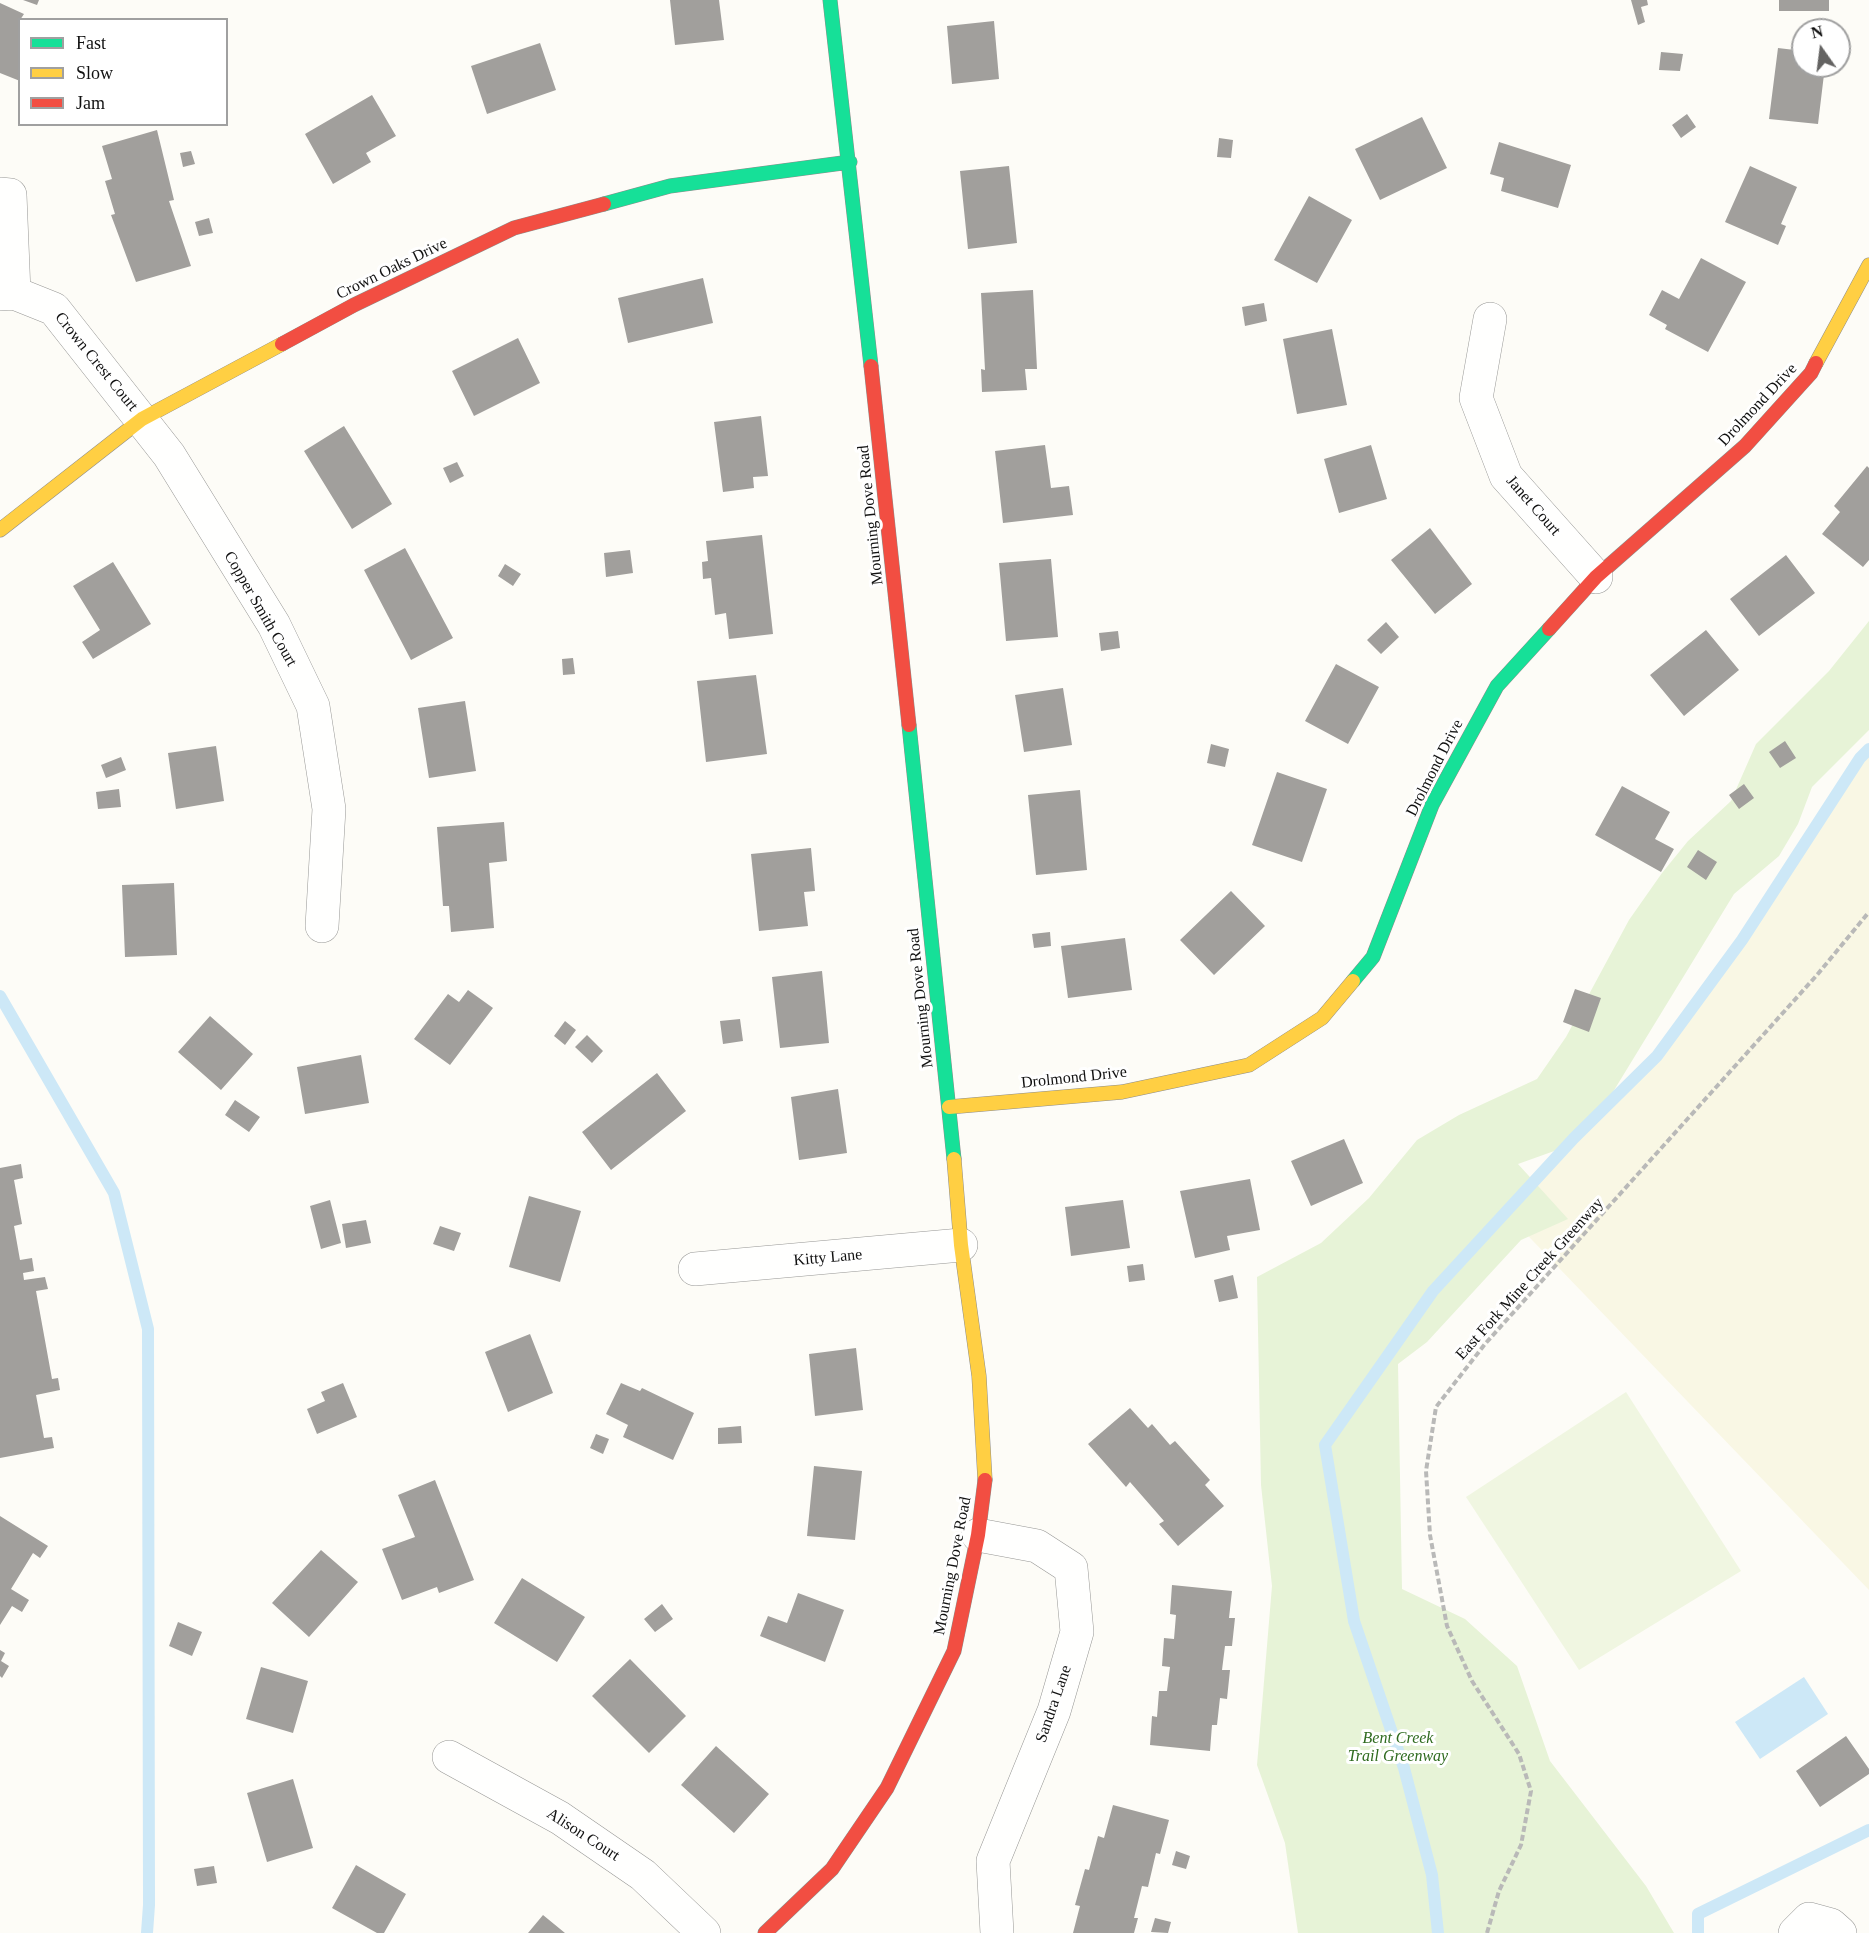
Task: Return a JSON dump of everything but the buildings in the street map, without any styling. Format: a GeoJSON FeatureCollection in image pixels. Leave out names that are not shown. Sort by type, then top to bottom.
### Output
{"type":"FeatureCollection","features":[{"type":"Feature","properties":{"kind":"street","name":"Mourning Dove Road"},"geometry":{"type":"LineString","coordinates":[[765,1933],[832,1869],[887,1788],[954,1651],[978,1535],[985,1484],[979,1376],[961,1245],[949,1107],[850,162],[830,0]]}},
{"type":"Feature","properties":{"kind":"street","name":"Crown Oaks Drive"},"geometry":{"type":"LineString","coordinates":[[0,530],[142,419],[354,304],[514,228],[670,186],[850,162]]}},
{"type":"Feature","properties":{"kind":"street","name":"Crown Crest Court"},"geometry":{"type":"LineString","coordinates":[[0,194],[10,195],[7,293],[54,309],[142,419]]}},
{"type":"Feature","properties":{"kind":"street","name":"Drolmond Drive"},"geometry":{"type":"LineString","coordinates":[[949,1107],[1122,1092],[1249,1065],[1322,1018],[1373,957],[1432,805],[1497,686],[1596,577],[1745,446],[1811,373],[1869,266]]}},
{"type":"Feature","properties":{"kind":"street","name":"Janet Court"},"geometry":{"type":"LineString","coordinates":[[1490,320],[1476,398],[1506,476],[1596,577]]}},
{"type":"Feature","properties":{"kind":"street","name":"Copper Smith Court"},"geometry":{"type":"LineString","coordinates":[[142,419],[169,455],[274,625],[313,706],[329,809],[322,926]]}},
{"type":"Feature","properties":{"kind":"street","name":"Kitty Lane"},"geometry":{"type":"LineString","coordinates":[[695,1269],[961,1245]]}},
{"type":"Feature","properties":{"kind":"street","name":"Sandra Lane"},"geometry":{"type":"LineString","coordinates":[[978,1535],[1037,1546],[1071,1568],[1077,1632],[1054,1711],[993,1861],[998,1933]]}},
{"type":"Feature","properties":{"kind":"street","name":"Alison Court"},"geometry":{"type":"LineString","coordinates":[[449,1757],[560,1818],[643,1875],[704,1933]]}},
{"type":"Feature","properties":{"kind":"street"},"geometry":{"type":"LineString","coordinates":[[1795,1933],[1809,1919],[1831,1925],[1840,1933]]}},
{"type":"Feature","properties":{"kind":"path","name":"East Fork Mine Creek Greenway"},"geometry":{"type":"LineString","coordinates":[[1487,1933],[1499,1891],[1521,1845],[1531,1791],[1519,1754],[1472,1681],[1447,1626],[1430,1535],[1426,1471],[1436,1407],[1485,1344],[1794,1001],[1869,912]]}},
{"type":"Feature","properties":{"kind":"shaded area"},"geometry":{"type":"Polygon","coordinates":[[[1869,749],[1869,1590],[1507,1214],[1658,1056],[1742,940],[1860,758],[1869,749]]]}},
{"type":"Feature","properties":{"kind":"green space","name":"Bent Creek Trail Greenway"},"geometry":{"type":"Polygon","coordinates":[[[1869,621],[1869,730],[1812,787],[1798,824],[1779,856],[1734,894],[1605,1105],[1571,1145],[1518,1164],[1568,1219],[1521,1240],[1427,1342],[1398,1364],[1402,1589],[1465,1619],[1517,1666],[1550,1761],[1646,1886],[1674,1933],[1298,1933],[1285,1843],[1257,1765],[1272,1586],[1261,1485],[1257,1277],[1321,1243],[1369,1198],[1417,1140],[1459,1115],[1537,1079],[1566,1037],[1629,920],[1662,873],[1688,841],[1731,801],[1756,744],[1829,671],[1869,621]]]}},
{"type":"Feature","properties":{"kind":"green space"},"geometry":{"type":"Polygon","coordinates":[[[1626,1392],[1741,1571],[1579,1670],[1466,1497],[1626,1392]]]}},
{"type":"Feature","properties":{"kind":"water"},"geometry":{"type":"Polygon","coordinates":[[[1804,1677],[1828,1714],[1760,1759],[1735,1722],[1804,1677]]]}},
{"type":"Feature","properties":{"kind":"waterway"},"geometry":{"type":"LineString","coordinates":[[1438,1933],[1432,1875],[1404,1768],[1354,1621],[1325,1445],[1433,1291],[1574,1138],[1657,1056],[1742,940],[1860,758],[1869,749]]}},
{"type":"Feature","properties":{"kind":"waterway"},"geometry":{"type":"LineString","coordinates":[[0,996],[114,1193],[148,1329],[149,1905],[147,1933]]}},
{"type":"Feature","properties":{"kind":"waterway"},"geometry":{"type":"LineString","coordinates":[[1698,1933],[1698,1914],[1869,1830]]}},
{"type":"Feature","properties":{"kind":"traffic: fast"},"geometry":{"type":"LineString","coordinates":[[830,0],[871,366]]}},
{"type":"Feature","properties":{"kind":"traffic: fast"},"geometry":{"type":"LineString","coordinates":[[604,204],[670,186],[850,162]]}},
{"type":"Feature","properties":{"kind":"traffic: fast"},"geometry":{"type":"LineString","coordinates":[[1353,981],[1373,957],[1432,805],[1497,686],[1549,629]]}},
{"type":"Feature","properties":{"kind":"traffic: fast"},"geometry":{"type":"LineString","coordinates":[[909,725],[954,1159]]}},
{"type":"Feature","properties":{"kind":"traffic: slow"},"geometry":{"type":"LineString","coordinates":[[1816,363],[1869,265]]}},
{"type":"Feature","properties":{"kind":"traffic: slow"},"geometry":{"type":"LineString","coordinates":[[0,530],[142,419],[282,344]]}},
{"type":"Feature","properties":{"kind":"traffic: slow"},"geometry":{"type":"LineString","coordinates":[[949,1107],[1122,1092],[1249,1065],[1322,1018],[1353,981]]}},
{"type":"Feature","properties":{"kind":"traffic: slow"},"geometry":{"type":"LineString","coordinates":[[954,1159],[961,1245],[979,1376],[985,1480]]}},
{"type":"Feature","properties":{"kind":"traffic: jam"},"geometry":{"type":"LineString","coordinates":[[282,344],[354,305],[514,228],[604,204]]}},
{"type":"Feature","properties":{"kind":"traffic: jam"},"geometry":{"type":"LineString","coordinates":[[1549,629],[1596,577],[1745,446],[1811,373],[1816,363]]}},
{"type":"Feature","properties":{"kind":"traffic: jam"},"geometry":{"type":"LineString","coordinates":[[871,366],[909,725]]}},
{"type":"Feature","properties":{"kind":"traffic: jam"},"geometry":{"type":"LineString","coordinates":[[765,1933],[832,1869],[887,1788],[954,1651],[978,1535],[985,1480]]}}]}
